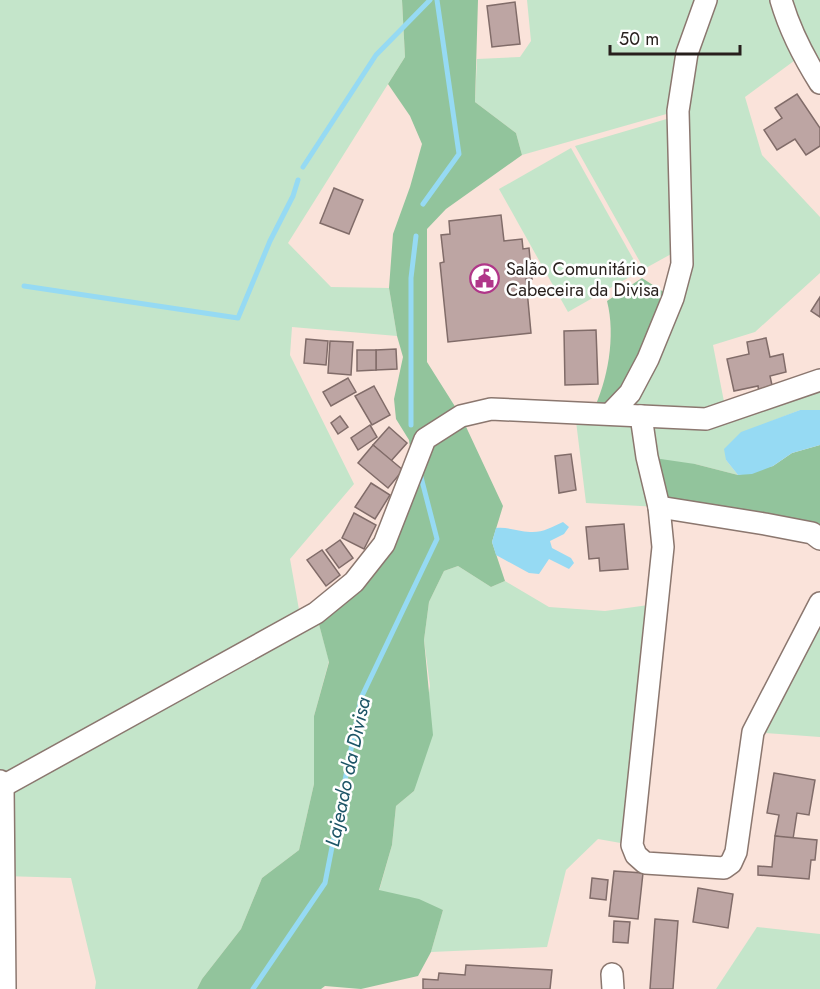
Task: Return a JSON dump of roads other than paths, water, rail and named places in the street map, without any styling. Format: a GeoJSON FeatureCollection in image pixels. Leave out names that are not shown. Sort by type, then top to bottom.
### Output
{"type":"FeatureCollection","features":[{"type":"Feature","properties":{"kind":"street"},"geometry":{"type":"LineString","coordinates":[[611,413],[630,393],[648,359],[673,298],[681,264],[678,111],[687,53],[706,0]]}},
{"type":"Feature","properties":{"kind":"street"},"geometry":{"type":"LineString","coordinates":[[781,0],[789,26],[802,55],[820,83]]}},
{"type":"Feature","properties":{"kind":"street"},"geometry":{"type":"LineString","coordinates":[[5,989],[1,783],[316,613],[354,582],[384,544],[425,440],[461,416],[491,409],[706,419],[820,380]]}},
{"type":"Feature","properties":{"kind":"street"},"geometry":{"type":"LineString","coordinates":[[641,417],[659,507],[663,547],[632,845],[636,855],[645,863],[724,868],[731,863],[736,852],[753,732],[820,603]]}},
{"type":"Feature","properties":{"kind":"street"},"geometry":{"type":"LineString","coordinates":[[659,507],[812,533],[820,539]]}},
{"type":"Feature","properties":{"kind":"water"},"geometry":{"type":"Polygon","coordinates":[[[800,410],[820,410],[820,445],[792,453],[773,466],[752,474],[738,475],[726,460],[724,449],[741,432],[800,410]]]}},
{"type":"Feature","properties":{"kind":"water"},"geometry":{"type":"Polygon","coordinates":[[[563,522],[569,527],[564,534],[550,541],[552,548],[571,558],[574,563],[569,569],[549,559],[539,574],[529,573],[496,555],[492,542],[496,528],[534,532],[563,522]]]}},
{"type":"Feature","properties":{"kind":"waterway"},"geometry":{"type":"LineString","coordinates":[[303,167],[376,55],[430,0]]}},
{"type":"Feature","properties":{"kind":"waterway","name":"Lajeado da Divisa"},"geometry":{"type":"LineString","coordinates":[[423,204],[459,154],[437,0]]}},
{"type":"Feature","properties":{"kind":"waterway"},"geometry":{"type":"LineString","coordinates":[[24,286],[238,318],[298,180]]}},
{"type":"Feature","properties":{"kind":"waterway","name":"Lajeado da Divisa"},"geometry":{"type":"LineString","coordinates":[[411,425],[411,278],[416,236]]}},
{"type":"Feature","properties":{"kind":"waterway","name":"Lajeado da Divisa"},"geometry":{"type":"LineString","coordinates":[[253,989],[325,883],[361,698],[437,539],[421,477]]}},
{"type":"Feature","properties":{"kind":"place","name":"Salão Comunitário Cabeceira da Divisa"},"geometry":{"type":"Point","coordinates":[485,279]}}]}
